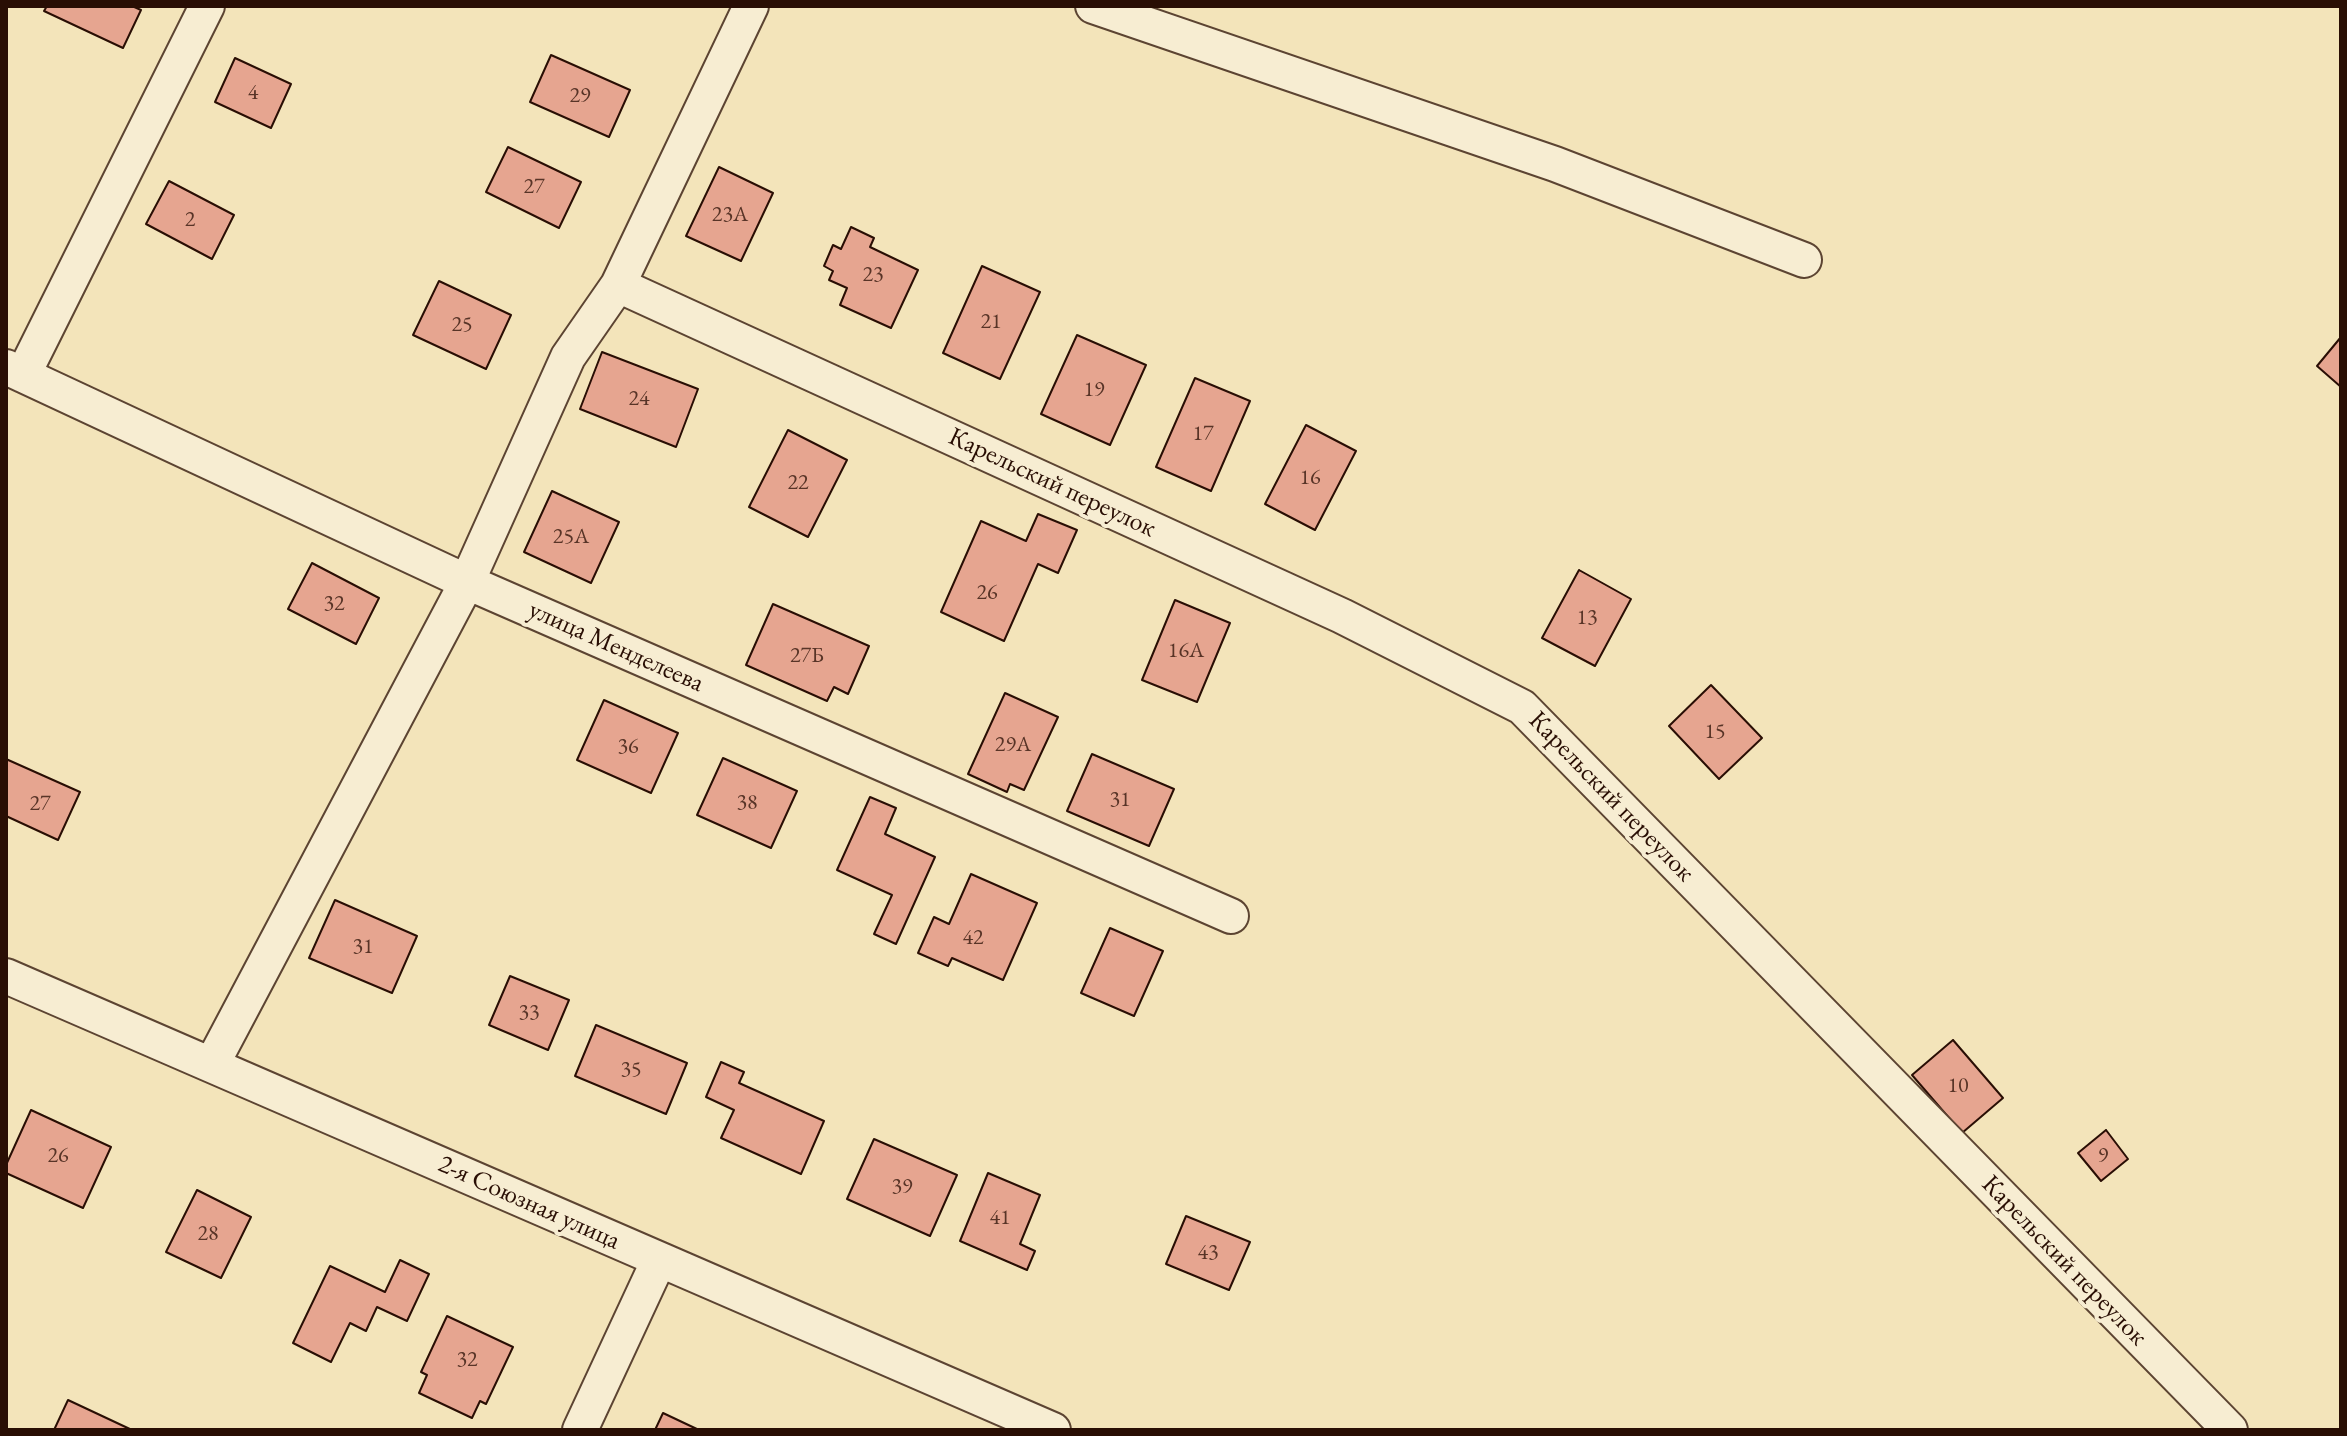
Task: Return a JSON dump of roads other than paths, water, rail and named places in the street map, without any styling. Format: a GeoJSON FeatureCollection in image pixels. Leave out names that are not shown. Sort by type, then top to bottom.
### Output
{"type":"FeatureCollection","features":[{"type":"Feature","properties":{"kind":"street"},"geometry":{"type":"LineString","coordinates":[[14,371],[207,6]]}},
{"type":"Feature","properties":{"kind":"street"},"geometry":{"type":"LineString","coordinates":[[212,1064],[467,582],[568,357],[618,285],[751,6]]}},
{"type":"Feature","properties":{"kind":"street"},"geometry":{"type":"LineString","coordinates":[[1093,6],[1555,164],[1804,260]]}},
{"type":"Feature","properties":{"kind":"street","name":"Карельский переулок"},"geometry":{"type":"LineString","coordinates":[[618,285],[1342,616],[1522,707],[2230,1430]]}},
{"type":"Feature","properties":{"kind":"street","name":"улица Менделеева"},"geometry":{"type":"LineString","coordinates":[[14,371],[467,582],[1231,916]]}},
{"type":"Feature","properties":{"kind":"street","name":"2-я Союзная улица"},"geometry":{"type":"LineString","coordinates":[[6,976],[1053,1430]]}},
{"type":"Feature","properties":{"kind":"street"},"geometry":{"type":"LineString","coordinates":[[580,1430],[659,1260]]}}]}
